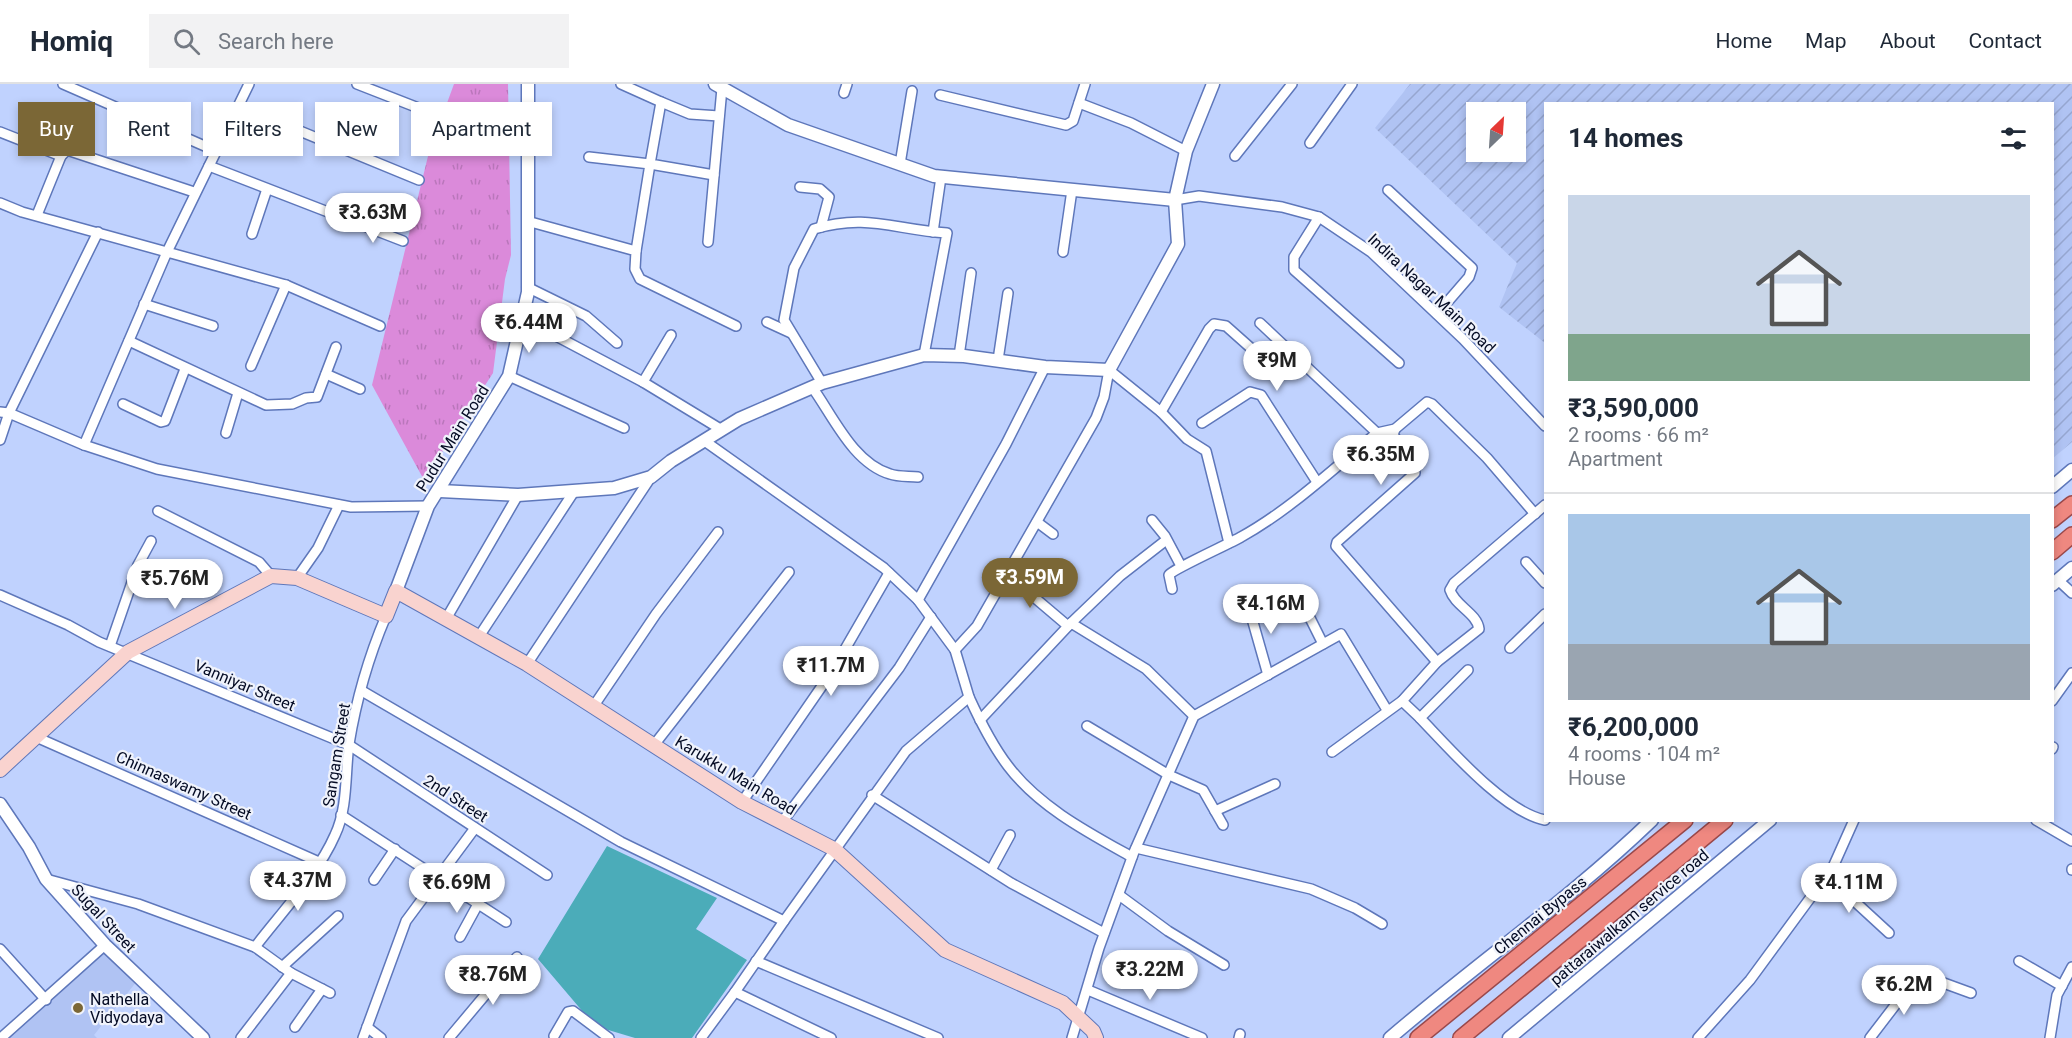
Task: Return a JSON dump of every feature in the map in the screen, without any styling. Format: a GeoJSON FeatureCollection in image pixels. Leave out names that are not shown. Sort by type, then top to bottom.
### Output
{"type":"FeatureCollection","features":[{"type":"Feature","properties":{"kind":"highway"},"geometry":{"type":"LineString","coordinates":[[2054,518],[2072,504]]}},
{"type":"Feature","properties":{"kind":"highway"},"geometry":{"type":"LineString","coordinates":[[2054,550],[2072,535]]}},
{"type":"Feature","properties":{"kind":"highway","name":"Chennai Bypass"},"geometry":{"type":"LineString","coordinates":[[1418,1038],[1683,822]]}},
{"type":"Feature","properties":{"kind":"highway"},"geometry":{"type":"LineString","coordinates":[[1461,1038],[1723,822]]}},
{"type":"Feature","properties":{"kind":"main road"},"geometry":{"type":"LineString","coordinates":[[0,770],[128,652],[271,576],[297,578],[386,616],[396,591]]}},
{"type":"Feature","properties":{"kind":"main road","name":"Karukku Main Road"},"geometry":{"type":"LineString","coordinates":[[396,591],[527,664],[742,802],[834,849],[945,950],[1063,1003],[1079,1017],[1096,1038]]}},
{"type":"Feature","properties":{"kind":"street"},"geometry":{"type":"LineString","coordinates":[[63,84],[203,145]]}},
{"type":"Feature","properties":{"kind":"street"},"geometry":{"type":"LineString","coordinates":[[241,102],[249,84]]}},
{"type":"Feature","properties":{"kind":"street"},"geometry":{"type":"LineString","coordinates":[[357,84],[411,105]]}},
{"type":"Feature","properties":{"kind":"street","name":"Pudur Main Road"},"geometry":{"type":"LineString","coordinates":[[396,591],[428,506],[440,491],[509,376],[527,287],[528,84]]}},
{"type":"Feature","properties":{"kind":"street"},"geometry":{"type":"LineString","coordinates":[[621,84],[690,114],[719,116]]}},
{"type":"Feature","properties":{"kind":"street"},"geometry":{"type":"LineString","coordinates":[[940,94],[1066,125],[1073,121],[1085,84]]}},
{"type":"Feature","properties":{"kind":"street"},"geometry":{"type":"LineString","coordinates":[[955,650],[974,631],[1096,418],[1104,397],[1109,370],[1178,244],[1176,200],[1186,152],[1213,84]]}},
{"type":"Feature","properties":{"kind":"street"},"geometry":{"type":"LineString","coordinates":[[1235,156],[1292,84]]}},
{"type":"Feature","properties":{"kind":"street"},"geometry":{"type":"LineString","coordinates":[[1311,143],[1352,84]]}},
{"type":"Feature","properties":{"kind":"street"},"geometry":{"type":"LineString","coordinates":[[708,242],[719,116],[719,86],[788,125],[941,177],[1176,200]]}},
{"type":"Feature","properties":{"kind":"street"},"geometry":{"type":"LineString","coordinates":[[900,164],[912,91]]}},
{"type":"Feature","properties":{"kind":"street"},"geometry":{"type":"LineString","coordinates":[[661,102],[635,269],[640,279],[736,326]]}},
{"type":"Feature","properties":{"kind":"street"},"geometry":{"type":"LineString","coordinates":[[1079,103],[1131,123],[1186,152]]}},
{"type":"Feature","properties":{"kind":"street"},"geometry":{"type":"LineString","coordinates":[[0,132],[18,139]]}},
{"type":"Feature","properties":{"kind":"street"},"geometry":{"type":"LineString","coordinates":[[303,132],[418,180]]}},
{"type":"Feature","properties":{"kind":"street"},"geometry":{"type":"LineString","coordinates":[[37,215],[61,156]]}},
{"type":"Feature","properties":{"kind":"street"},"geometry":{"type":"LineString","coordinates":[[91,156],[194,192]]}},
{"type":"Feature","properties":{"kind":"street"},"geometry":{"type":"LineString","coordinates":[[84,445],[167,252],[194,192],[214,156]]}},
{"type":"Feature","properties":{"kind":"street"},"geometry":{"type":"LineString","coordinates":[[589,157],[714,175]]}},
{"type":"Feature","properties":{"kind":"street"},"geometry":{"type":"LineString","coordinates":[[209,165],[403,241]]}},
{"type":"Feature","properties":{"kind":"street"},"geometry":{"type":"LineString","coordinates":[[933,232],[941,177]]}},
{"type":"Feature","properties":{"kind":"street"},"geometry":{"type":"LineString","coordinates":[[800,187],[820,189],[829,197],[821,227]]}},
{"type":"Feature","properties":{"kind":"street"},"geometry":{"type":"LineString","coordinates":[[252,234],[267,189]]}},
{"type":"Feature","properties":{"kind":"street"},"geometry":{"type":"LineString","coordinates":[[1064,252],[1072,190]]}},
{"type":"Feature","properties":{"kind":"street"},"geometry":{"type":"LineString","coordinates":[[1388,190],[1472,268],[1469,277],[1437,314]]}},
{"type":"Feature","properties":{"kind":"street","name":"Indira Nagar Main Road"},"geometry":{"type":"LineString","coordinates":[[1176,200],[1199,196],[1282,207],[1319,217],[1371,252],[1437,314],[1544,425]]}},
{"type":"Feature","properties":{"kind":"street"},"geometry":{"type":"LineString","coordinates":[[0,203],[286,285],[380,326]]}},
{"type":"Feature","properties":{"kind":"street"},"geometry":{"type":"LineString","coordinates":[[1319,217],[1294,257],[1294,270],[1399,363]]}},
{"type":"Feature","properties":{"kind":"street"},"geometry":{"type":"LineString","coordinates":[[527,221],[636,251]]}},
{"type":"Feature","properties":{"kind":"street"},"geometry":{"type":"LineString","coordinates":[[918,477],[891,475],[870,464],[856,450],[817,385],[784,320],[794,268],[813,229],[840,221],[876,222],[947,233],[924,355]]}},
{"type":"Feature","properties":{"kind":"street"},"geometry":{"type":"LineString","coordinates":[[0,440],[4,412],[98,232]]}},
{"type":"Feature","properties":{"kind":"street"},"geometry":{"type":"LineString","coordinates":[[959,356],[971,273]]}},
{"type":"Feature","properties":{"kind":"street"},"geometry":{"type":"LineString","coordinates":[[251,366],[286,285]]}},
{"type":"Feature","properties":{"kind":"street"},"geometry":{"type":"LineString","coordinates":[[527,287],[586,316],[617,343]]}},
{"type":"Feature","properties":{"kind":"street"},"geometry":{"type":"LineString","coordinates":[[998,360],[1008,293]]}},
{"type":"Feature","properties":{"kind":"street"},"geometry":{"type":"LineString","coordinates":[[144,304],[213,326]]}},
{"type":"Feature","properties":{"kind":"street"},"geometry":{"type":"LineString","coordinates":[[522,318],[643,382],[722,430]]}},
{"type":"Feature","properties":{"kind":"street"},"geometry":{"type":"LineString","coordinates":[[767,322],[791,333]]}},
{"type":"Feature","properties":{"kind":"street"},"geometry":{"type":"LineString","coordinates":[[1260,323],[1377,433]]}},
{"type":"Feature","properties":{"kind":"street"},"geometry":{"type":"LineString","coordinates":[[1161,412],[1214,324],[1226,326],[1262,357]]}},
{"type":"Feature","properties":{"kind":"street"},"geometry":{"type":"LineString","coordinates":[[643,382],[671,335]]}},
{"type":"Feature","properties":{"kind":"street"},"geometry":{"type":"LineString","coordinates":[[129,341],[266,405],[291,405],[306,398],[317,397],[336,347]]}},
{"type":"Feature","properties":{"kind":"street"},"geometry":{"type":"LineString","coordinates":[[527,664],[651,477],[671,461],[739,419],[817,385],[924,355],[959,356],[1044,367],[1109,370],[1161,412],[1185,437],[1206,451],[1229,543]]}},
{"type":"Feature","properties":{"kind":"street"},"geometry":{"type":"LineString","coordinates":[[918,600],[1006,444],[1044,367]]}},
{"type":"Feature","properties":{"kind":"street"},"geometry":{"type":"LineString","coordinates":[[123,404],[161,422],[165,421],[185,369]]}},
{"type":"Feature","properties":{"kind":"street"},"geometry":{"type":"LineString","coordinates":[[326,374],[360,389]]}},
{"type":"Feature","properties":{"kind":"street"},"geometry":{"type":"LineString","coordinates":[[509,376],[624,428]]}},
{"type":"Feature","properties":{"kind":"street"},"geometry":{"type":"LineString","coordinates":[[1202,423],[1250,392],[1256,392],[1266,399],[1317,482]]}},
{"type":"Feature","properties":{"kind":"street"},"geometry":{"type":"LineString","coordinates":[[226,433],[238,393]]}},
{"type":"Feature","properties":{"kind":"street"},"geometry":{"type":"LineString","coordinates":[[1172,589],[1168,575],[1173,569],[1259,527],[1377,433],[1395,429],[1427,402],[1432,404],[1487,458],[1534,514]]}},
{"type":"Feature","properties":{"kind":"street"},"geometry":{"type":"LineString","coordinates":[[4,412],[84,445],[157,469],[351,507],[428,506]]}},
{"type":"Feature","properties":{"kind":"street"},"geometry":{"type":"LineString","coordinates":[[1395,429],[1393,435],[1413,461],[1415,473],[1337,542],[1336,546],[1437,662]]}},
{"type":"Feature","properties":{"kind":"street"},"geometry":{"type":"LineString","coordinates":[[705,442],[889,573],[918,600],[955,650],[969,697],[980,720],[1010,768],[1031,789],[1087,832],[1134,852],[1311,889],[1355,908],[1382,924]]}},
{"type":"Feature","properties":{"kind":"street"},"geometry":{"type":"LineString","coordinates":[[2054,485],[2072,470]]}},
{"type":"Feature","properties":{"kind":"street"},"geometry":{"type":"LineString","coordinates":[[440,491],[518,495],[575,489],[614,488],[651,477]]}},
{"type":"Feature","properties":{"kind":"street"},"geometry":{"type":"LineString","coordinates":[[478,638],[575,489]]}},
{"type":"Feature","properties":{"kind":"street"},"geometry":{"type":"LineString","coordinates":[[446,620],[518,495]]}},
{"type":"Feature","properties":{"kind":"street"},"geometry":{"type":"LineString","coordinates":[[297,578],[318,548],[339,505]]}},
{"type":"Feature","properties":{"kind":"street"},"geometry":{"type":"LineString","coordinates":[[1332,752],[1402,701],[1437,662],[1480,627],[1452,596],[1450,590],[1544,506]]}},
{"type":"Feature","properties":{"kind":"street"},"geometry":{"type":"LineString","coordinates":[[158,511],[259,562],[271,576]]}},
{"type":"Feature","properties":{"kind":"street"},"geometry":{"type":"LineString","coordinates":[[1152,520],[1165,536],[1165,540],[1181,566]]}},
{"type":"Feature","properties":{"kind":"street"},"geometry":{"type":"LineString","coordinates":[[1037,522],[1053,534]]}},
{"type":"Feature","properties":{"kind":"street"},"geometry":{"type":"LineString","coordinates":[[593,707],[656,614],[718,532]]}},
{"type":"Feature","properties":{"kind":"street"},"geometry":{"type":"LineString","coordinates":[[980,720],[1070,624],[1120,576],[1165,540]]}},
{"type":"Feature","properties":{"kind":"street"},"geometry":{"type":"LineString","coordinates":[[110,646],[135,574],[151,541]]}},
{"type":"Feature","properties":{"kind":"street"},"geometry":{"type":"LineString","coordinates":[[1526,562],[1544,583]]}},
{"type":"Feature","properties":{"kind":"street"},"geometry":{"type":"LineString","coordinates":[[2072,568],[2055,583],[2072,593]]}},
{"type":"Feature","properties":{"kind":"street"},"geometry":{"type":"LineString","coordinates":[[654,745],[789,572]]}},
{"type":"Feature","properties":{"kind":"street"},"geometry":{"type":"LineString","coordinates":[[742,802],[833,670],[889,573]]}},
{"type":"Feature","properties":{"kind":"street"},"geometry":{"type":"LineString","coordinates":[[1008,574],[1070,624],[1146,669],[1194,716]]}},
{"type":"Feature","properties":{"kind":"street","name":"Vanniyar Street"},"geometry":{"type":"LineString","coordinates":[[0,595],[110,646],[349,745]]}},
{"type":"Feature","properties":{"kind":"street"},"geometry":{"type":"LineString","coordinates":[[1247,602],[1268,675]]}},
{"type":"Feature","properties":{"kind":"street"},"geometry":{"type":"LineString","coordinates":[[1308,615],[1323,644]]}},
{"type":"Feature","properties":{"kind":"street","name":"Sangam Street"},"geometry":{"type":"LineString","coordinates":[[255,947],[319,862],[335,835],[341,815],[349,745],[362,692],[386,616]]}},
{"type":"Feature","properties":{"kind":"street"},"geometry":{"type":"LineString","coordinates":[[782,822],[899,668],[931,617]]}},
{"type":"Feature","properties":{"kind":"street"},"geometry":{"type":"LineString","coordinates":[[1510,648],[1543,620]]}},
{"type":"Feature","properties":{"kind":"street"},"geometry":{"type":"LineString","coordinates":[[1072,1038],[1104,933],[1134,852],[1194,716],[1341,634],[1387,710]]}},
{"type":"Feature","properties":{"kind":"street"},"geometry":{"type":"LineString","coordinates":[[1420,718],[1468,670]]}},
{"type":"Feature","properties":{"kind":"street"},"geometry":{"type":"LineString","coordinates":[[2054,698],[2072,673]]}},
{"type":"Feature","properties":{"kind":"street"},"geometry":{"type":"LineString","coordinates":[[362,692],[621,842],[784,921]]}},
{"type":"Feature","properties":{"kind":"street"},"geometry":{"type":"LineString","coordinates":[[701,1038],[872,795],[906,751],[969,697]]}},
{"type":"Feature","properties":{"kind":"street"},"geometry":{"type":"LineString","coordinates":[[1402,701],[1488,785],[1534,818],[1544,819]]}},
{"type":"Feature","properties":{"kind":"street"},"geometry":{"type":"LineString","coordinates":[[1087,726],[1169,775],[1203,790],[1222,825]]}},
{"type":"Feature","properties":{"kind":"street","name":"Chinnaswamy Street"},"geometry":{"type":"LineString","coordinates":[[36,738],[319,862]]}},
{"type":"Feature","properties":{"kind":"street","name":"2nd Street"},"geometry":{"type":"LineString","coordinates":[[349,745],[547,875]]}},
{"type":"Feature","properties":{"kind":"street"},"geometry":{"type":"LineString","coordinates":[[1215,811],[1275,784]]}},
{"type":"Feature","properties":{"kind":"street"},"geometry":{"type":"LineString","coordinates":[[872,795],[991,870],[1104,933]]}},
{"type":"Feature","properties":{"kind":"street","name":"Sugal Street"},"geometry":{"type":"LineString","coordinates":[[0,804],[46,879],[105,945],[203,1038]]}},
{"type":"Feature","properties":{"kind":"street"},"geometry":{"type":"LineString","coordinates":[[341,815],[506,922]]}},
{"type":"Feature","properties":{"kind":"street"},"geometry":{"type":"LineString","coordinates":[[1390,1038],[1465,974],[1542,915],[1650,822]]}},
{"type":"Feature","properties":{"kind":"street","name":"pattaraiwalkam service road"},"geometry":{"type":"LineString","coordinates":[[1509,1038],[1768,822]]}},
{"type":"Feature","properties":{"kind":"street"},"geometry":{"type":"LineString","coordinates":[[1698,1038],[1750,980],[1827,876],[1853,822]]}},
{"type":"Feature","properties":{"kind":"street"},"geometry":{"type":"LineString","coordinates":[[2039,822],[2072,841]]}},
{"type":"Feature","properties":{"kind":"street"},"geometry":{"type":"LineString","coordinates":[[363,1038],[406,921],[476,828]]}},
{"type":"Feature","properties":{"kind":"street"},"geometry":{"type":"LineString","coordinates":[[991,870],[1010,835]]}},
{"type":"Feature","properties":{"kind":"street"},"geometry":{"type":"LineString","coordinates":[[374,880],[395,849]]}},
{"type":"Feature","properties":{"kind":"street"},"geometry":{"type":"LineString","coordinates":[[1827,876],[1889,933]]}},
{"type":"Feature","properties":{"kind":"street"},"geometry":{"type":"LineString","coordinates":[[46,879],[138,904],[255,947],[291,973],[326,991],[295,1027]]}},
{"type":"Feature","properties":{"kind":"street"},"geometry":{"type":"LineString","coordinates":[[1119,895],[1177,937],[1224,965]]}},
{"type":"Feature","properties":{"kind":"street"},"geometry":{"type":"LineString","coordinates":[[460,937],[478,904]]}},
{"type":"Feature","properties":{"kind":"street"},"geometry":{"type":"LineString","coordinates":[[282,967],[338,916]]}},
{"type":"Feature","properties":{"kind":"street"},"geometry":{"type":"LineString","coordinates":[[1,1038],[105,945]]}},
{"type":"Feature","properties":{"kind":"street"},"geometry":{"type":"LineString","coordinates":[[0,949],[46,1000]]}},
{"type":"Feature","properties":{"kind":"street"},"geometry":{"type":"LineString","coordinates":[[449,1038],[517,957]]}},
{"type":"Feature","properties":{"kind":"street"},"geometry":{"type":"LineString","coordinates":[[756,961],[938,1038]]}},
{"type":"Feature","properties":{"kind":"street"},"geometry":{"type":"LineString","coordinates":[[2019,961],[2062,986]]}},
{"type":"Feature","properties":{"kind":"street"},"geometry":{"type":"LineString","coordinates":[[2050,1038],[2055,1005],[2072,968]]}},
{"type":"Feature","properties":{"kind":"street"},"geometry":{"type":"LineString","coordinates":[[241,1038],[291,973]]}},
{"type":"Feature","properties":{"kind":"street"},"geometry":{"type":"LineString","coordinates":[[1870,1038],[1919,974],[1971,993]]}},
{"type":"Feature","properties":{"kind":"street"},"geometry":{"type":"LineString","coordinates":[[1088,990],[1202,1038]]}},
{"type":"Feature","properties":{"kind":"street"},"geometry":{"type":"LineString","coordinates":[[735,992],[830,1038]]}},
{"type":"Feature","properties":{"kind":"street"},"geometry":{"type":"LineString","coordinates":[[554,1036],[568,1012],[573,1011],[609,1038]]}},
{"type":"Feature","properties":{"kind":"street"},"geometry":{"type":"LineString","coordinates":[[367,1027],[381,1038]]}},
{"type":"Feature","properties":{"kind":"shaded area"},"geometry":{"type":"Polygon","coordinates":[[[1410,84],[2072,84],[2072,442],[2054,457],[2054,102],[1544,102],[1544,342],[1499,307],[1517,263],[1375,128],[1410,84]]]}},
{"type":"Feature","properties":{"kind":"shaded area"},"geometry":{"type":"Polygon","coordinates":[[[607,846],[717,898],[696,929],[747,960],[692,1038],[635,1038],[595,1026],[538,959],[607,846]]]}},
{"type":"Feature","properties":{"kind":"shaded area","name":"Nathella Vidyodaya"},"geometry":{"type":"Polygon","coordinates":[[[105,952],[137,981],[94,1035],[97,1038],[7,1038],[105,952]]]}},
{"type":"Feature","properties":{"kind":"green space"},"geometry":{"type":"Polygon","coordinates":[[[454,84],[508,84],[508,102],[447,102],[454,84]]]}},
{"type":"Feature","properties":{"kind":"green space"},"geometry":{"type":"Polygon","coordinates":[[[428,156],[509,156],[511,255],[505,279],[493,373],[424,480],[372,385],[428,156]]]}},
{"type":"Feature","properties":{"kind":"place","name":"Nathella Vidyodaya"},"geometry":{"type":"Point","coordinates":[78,1008]}}]}
